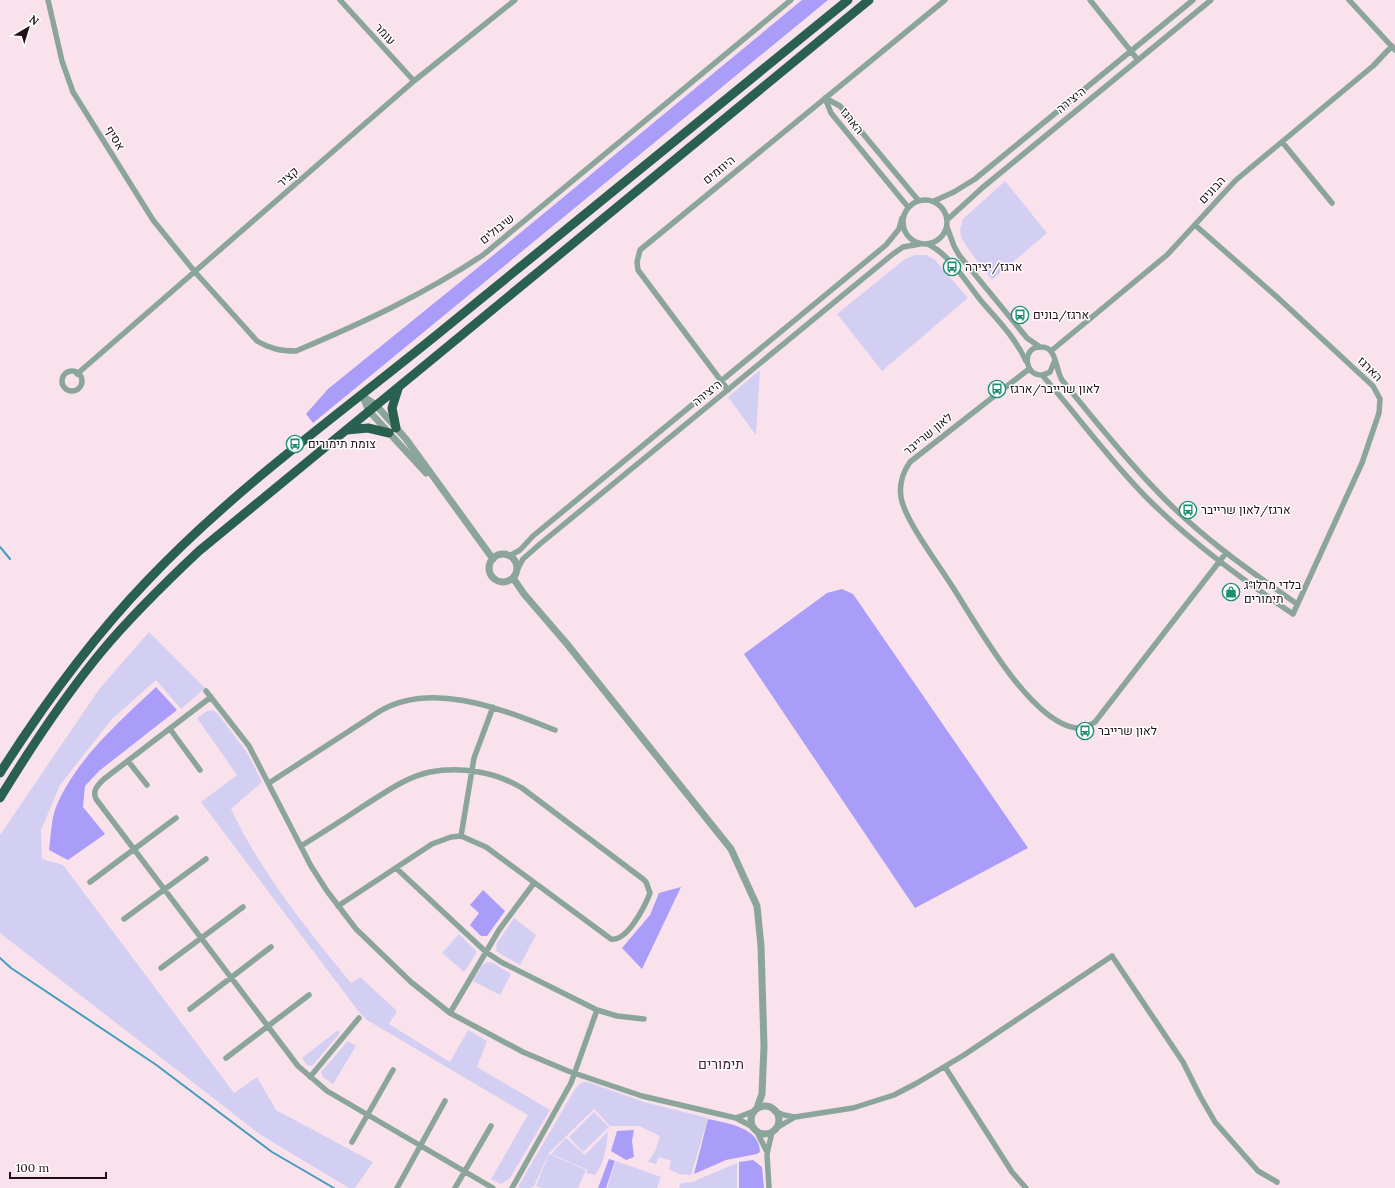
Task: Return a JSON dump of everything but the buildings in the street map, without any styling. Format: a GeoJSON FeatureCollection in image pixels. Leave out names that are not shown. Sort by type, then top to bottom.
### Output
{"type":"FeatureCollection","features":[{"type":"Feature","properties":{"kind":"highway"},"geometry":{"type":"LineString","coordinates":[[0,773],[92,642],[148,579],[228,505],[848,0]]}},
{"type":"Feature","properties":{"kind":"highway"},"geometry":{"type":"LineString","coordinates":[[0,798],[68,695],[102,651],[141,607],[222,530],[373,408],[869,0]]}},
{"type":"Feature","properties":{"kind":"highway"},"geometry":{"type":"LineString","coordinates":[[343,431],[354,428],[393,430],[392,404],[395,394],[401,384]]}},
{"type":"Feature","properties":{"kind":"street","name":"אסיף"},"geometry":{"type":"LineString","coordinates":[[48,0],[62,61],[73,92],[153,220],[195,272]]}},
{"type":"Feature","properties":{"kind":"street","name":"עומר"},"geometry":{"type":"LineString","coordinates":[[340,0],[414,81]]}},
{"type":"Feature","properties":{"kind":"street","name":"קציר"},"geometry":{"type":"LineString","coordinates":[[78,374],[414,81],[515,0]]}},
{"type":"Feature","properties":{"kind":"street","name":"שיבולים"},"geometry":{"type":"LineString","coordinates":[[195,272],[247,332],[268,347],[281,351],[296,351],[318,342],[447,278],[483,255],[791,0]]}},
{"type":"Feature","properties":{"kind":"street","name":"היוזמים"},"geometry":{"type":"LineString","coordinates":[[728,390],[638,270],[637,262],[640,250],[945,0]]}},
{"type":"Feature","properties":{"kind":"street"},"geometry":{"type":"LineString","coordinates":[[1090,0],[1138,60]]}},
{"type":"Feature","properties":{"kind":"street","name":"היצירה"},"geometry":{"type":"LineString","coordinates":[[934,201],[954,192],[975,178],[1193,0]]}},
{"type":"Feature","properties":{"kind":"street","name":"היצירה"},"geometry":{"type":"LineString","coordinates":[[947,220],[982,188],[1212,0]]}},
{"type":"Feature","properties":{"kind":"street"},"geometry":{"type":"LineString","coordinates":[[1349,0],[1393,48]]}},
{"type":"Feature","properties":{"kind":"street","name":"הבונים"},"geometry":{"type":"LineString","coordinates":[[1051,351],[1167,255],[1236,180],[1283,143],[1393,48]]}},
{"type":"Feature","properties":{"kind":"street","name":"הארגז"},"geometry":{"type":"LineString","coordinates":[[826,98],[840,106],[918,200]]}},
{"type":"Feature","properties":{"kind":"street","name":"הארגז"},"geometry":{"type":"LineString","coordinates":[[826,98],[831,113],[908,207]]}},
{"type":"Feature","properties":{"kind":"street"},"geometry":{"type":"LineString","coordinates":[[1283,143],[1332,203]]}},
{"type":"Feature","properties":{"kind":"street"},"geometry":{"type":"LineString","coordinates":[[947,227],[940,238],[928,244],[920,244],[908,237],[902,225],[902,218],[908,207],[918,200],[934,201],[943,209],[947,220],[947,227],[959,255],[1027,338],[1040,347],[1051,351],[1062,380],[1135,467],[1173,507],[1226,553],[1298,604]]}},
{"type":"Feature","properties":{"kind":"street","name":"היצירה"},"geometry":{"type":"LineString","coordinates":[[510,556],[520,550],[533,536],[886,245],[899,229],[902,218]]}},
{"type":"Feature","properties":{"kind":"street","name":"הארגז"},"geometry":{"type":"LineString","coordinates":[[1042,375],[1147,498],[1184,533],[1219,562],[1292,614],[1298,604],[1362,463],[1379,414],[1380,399],[1373,386],[1277,297],[1195,225]]}},
{"type":"Feature","properties":{"kind":"street","name":"היצירה"},"geometry":{"type":"LineString","coordinates":[[512,577],[524,559],[540,544],[893,254],[903,247],[920,244]]}},
{"type":"Feature","properties":{"kind":"street"},"geometry":{"type":"LineString","coordinates":[[928,244],[936,248],[950,263],[1017,344],[1027,361],[1029,369],[1042,375],[1050,372],[1055,360]]}},
{"type":"Feature","properties":{"kind":"street"},"geometry":{"type":"LineString","coordinates":[[1027,361],[1029,353],[1040,347]]}},
{"type":"Feature","properties":{"kind":"street","name":"לאון שרייבר"},"geometry":{"type":"LineString","coordinates":[[1029,369],[910,462],[905,470],[901,483],[900,496],[904,509],[921,538],[1006,668],[1030,699],[1055,719],[1070,727],[1081,728],[1095,722],[1226,553]]}},
{"type":"Feature","properties":{"kind":"street"},"geometry":{"type":"LineString","coordinates":[[362,396],[393,430],[438,484],[493,559]]}},
{"type":"Feature","properties":{"kind":"street"},"geometry":{"type":"LineString","coordinates":[[501,555],[510,556],[516,563],[512,577],[498,581],[491,575],[490,567],[493,559],[501,555]]}},
{"type":"Feature","properties":{"kind":"street"},"geometry":{"type":"LineString","coordinates":[[512,577],[524,594],[567,644],[731,849],[757,906],[761,946],[764,1046],[763,1088],[756,1110],[751,1119],[767,1154]]}},
{"type":"Feature","properties":{"kind":"street"},"geometry":{"type":"LineString","coordinates":[[206,692],[249,746],[318,878],[338,906],[356,929],[394,968],[450,1012],[524,1052],[575,1073],[646,1098],[736,1118],[763,1134],[795,1117]]}},
{"type":"Feature","properties":{"kind":"street"},"geometry":{"type":"LineString","coordinates":[[211,697],[99,783],[96,787],[94,796],[291,1058],[310,1077],[327,1091],[493,1188]]}},
{"type":"Feature","properties":{"kind":"street"},"geometry":{"type":"LineString","coordinates":[[269,784],[380,711],[398,702],[419,699],[457,700],[493,707],[555,730]]}},
{"type":"Feature","properties":{"kind":"street"},"geometry":{"type":"LineString","coordinates":[[461,836],[474,758],[493,707]]}},
{"type":"Feature","properties":{"kind":"street"},"geometry":{"type":"LineString","coordinates":[[170,729],[200,770]]}},
{"type":"Feature","properties":{"kind":"street"},"geometry":{"type":"LineString","coordinates":[[128,761],[147,785]]}},
{"type":"Feature","properties":{"kind":"street"},"geometry":{"type":"LineString","coordinates":[[301,846],[406,781],[430,772],[442,770],[471,772],[502,778],[522,788],[643,879],[646,882],[650,893],[636,920],[627,932],[616,940],[607,936],[486,847],[461,836],[450,837],[432,844],[338,906]]}},
{"type":"Feature","properties":{"kind":"street"},"geometry":{"type":"LineString","coordinates":[[90,882],[176,818]]}},
{"type":"Feature","properties":{"kind":"street"},"geometry":{"type":"LineString","coordinates":[[124,919],[206,859]]}},
{"type":"Feature","properties":{"kind":"street"},"geometry":{"type":"LineString","coordinates":[[396,868],[486,952],[501,962],[597,1010],[617,1016],[644,1019]]}},
{"type":"Feature","properties":{"kind":"street"},"geometry":{"type":"LineString","coordinates":[[450,1012],[499,930],[534,883]]}},
{"type":"Feature","properties":{"kind":"street"},"geometry":{"type":"LineString","coordinates":[[162,968],[243,907]]}},
{"type":"Feature","properties":{"kind":"street"},"geometry":{"type":"LineString","coordinates":[[190,1009],[271,947]]}},
{"type":"Feature","properties":{"kind":"street"},"geometry":{"type":"LineString","coordinates":[[736,1118],[766,1106],[784,1116],[795,1117],[853,1108],[894,1095],[945,1067],[1112,956],[1183,1062],[1215,1122],[1258,1171],[1277,1182]]}},
{"type":"Feature","properties":{"kind":"street"},"geometry":{"type":"LineString","coordinates":[[226,1058],[309,995]]}},
{"type":"Feature","properties":{"kind":"street"},"geometry":{"type":"LineString","coordinates":[[512,1188],[575,1073],[597,1010]]}},
{"type":"Feature","properties":{"kind":"street"},"geometry":{"type":"LineString","coordinates":[[310,1077],[359,1018]]}},
{"type":"Feature","properties":{"kind":"street"},"geometry":{"type":"LineString","coordinates":[[945,1067],[1012,1172],[1026,1188]]}},
{"type":"Feature","properties":{"kind":"street"},"geometry":{"type":"LineString","coordinates":[[352,1142],[393,1070]]}},
{"type":"Feature","properties":{"kind":"street"},"geometry":{"type":"LineString","coordinates":[[763,1088],[766,1099],[778,1120],[767,1146],[769,1188]]}},
{"type":"Feature","properties":{"kind":"street"},"geometry":{"type":"LineString","coordinates":[[397,1188],[445,1101]]}},
{"type":"Feature","properties":{"kind":"street"},"geometry":{"type":"LineString","coordinates":[[455,1188],[491,1126]]}},
{"type":"Feature","properties":{"kind":"shaded area"},"geometry":{"type":"Polygon","coordinates":[[[802,0],[828,0],[313,423],[306,414],[328,389],[496,253],[802,0]]]}},
{"type":"Feature","properties":{"kind":"shaded area"},"geometry":{"type":"Polygon","coordinates":[[[1005,181],[1047,233],[992,280],[968,249],[961,237],[960,229],[963,219],[1005,181]]]}},
{"type":"Feature","properties":{"kind":"shaded area"},"geometry":{"type":"Polygon","coordinates":[[[915,255],[926,255],[934,259],[968,298],[882,371],[837,314],[905,259],[915,255]]]}},
{"type":"Feature","properties":{"kind":"shaded area"},"geometry":{"type":"Polygon","coordinates":[[[760,370],[756,435],[728,397],[760,370]]]}},
{"type":"Feature","properties":{"kind":"shaded area"},"geometry":{"type":"Polygon","coordinates":[[[842,589],[853,594],[1028,848],[915,908],[744,654],[827,593],[842,589]]]}},
{"type":"Feature","properties":{"kind":"shaded area"},"geometry":{"type":"Polygon","coordinates":[[[149,632],[205,688],[181,709],[156,680],[112,719],[60,785],[41,830],[42,859],[63,865],[234,1093],[257,1077],[276,1110],[373,1162],[355,1188],[349,1188],[261,1135],[0,933],[0,835],[100,688],[149,632]]]}},
{"type":"Feature","properties":{"kind":"shaded area"},"geometry":{"type":"Polygon","coordinates":[[[156,687],[177,710],[99,771],[85,786],[83,807],[105,834],[68,860],[49,850],[54,812],[65,789],[75,773],[113,728],[156,687]]]}},
{"type":"Feature","properties":{"kind":"shaded area"},"geometry":{"type":"Polygon","coordinates":[[[213,710],[218,714],[248,754],[262,782],[231,809],[270,878],[318,943],[351,983],[360,977],[397,1011],[389,1024],[450,1062],[468,1030],[487,1041],[477,1067],[550,1110],[510,1178],[501,1184],[491,1179],[528,1115],[367,1020],[359,1012],[201,802],[237,775],[197,718],[207,711],[213,710]]]}},
{"type":"Feature","properties":{"kind":"shaded area"},"geometry":{"type":"Polygon","coordinates":[[[681,887],[642,969],[622,948],[650,915],[659,893],[681,887]]]}},
{"type":"Feature","properties":{"kind":"shaded area"},"geometry":{"type":"Polygon","coordinates":[[[483,890],[505,911],[487,936],[481,936],[470,925],[479,913],[470,905],[483,890]]]}},
{"type":"Feature","properties":{"kind":"shaded area"},"geometry":{"type":"Polygon","coordinates":[[[514,918],[536,935],[520,965],[496,951],[497,943],[514,918]]]}},
{"type":"Feature","properties":{"kind":"shaded area"},"geometry":{"type":"Polygon","coordinates":[[[459,934],[477,952],[464,972],[442,953],[459,934]]]}},
{"type":"Feature","properties":{"kind":"shaded area"},"geometry":{"type":"Polygon","coordinates":[[[487,962],[493,963],[511,974],[500,995],[473,981],[482,966],[487,962]]]}},
{"type":"Feature","properties":{"kind":"shaded area"},"geometry":{"type":"Polygon","coordinates":[[[338,1030],[340,1033],[312,1066],[307,1065],[302,1058],[338,1030]]]}},
{"type":"Feature","properties":{"kind":"shaded area"},"geometry":{"type":"Polygon","coordinates":[[[348,1041],[356,1046],[333,1084],[323,1077],[321,1072],[348,1041]]]}},
{"type":"Feature","properties":{"kind":"shaded area"},"geometry":{"type":"Polygon","coordinates":[[[582,1082],[588,1082],[644,1102],[708,1118],[691,1175],[679,1174],[669,1169],[671,1161],[659,1157],[656,1164],[648,1162],[656,1149],[660,1136],[639,1126],[610,1126],[594,1109],[549,1153],[534,1186],[530,1188],[519,1188],[519,1185],[575,1089],[582,1082]]]}},
{"type":"Feature","properties":{"kind":"shaded area"},"geometry":{"type":"Polygon","coordinates":[[[594,1112],[609,1127],[583,1152],[569,1137],[594,1112]]]}},
{"type":"Feature","properties":{"kind":"shaded area"},"geometry":{"type":"Polygon","coordinates":[[[708,1119],[732,1125],[748,1132],[759,1144],[760,1152],[757,1154],[726,1160],[694,1174],[708,1119]]]}},
{"type":"Feature","properties":{"kind":"shaded area"},"geometry":{"type":"Polygon","coordinates":[[[634,1130],[632,1141],[634,1157],[626,1160],[611,1151],[617,1131],[634,1130]]]}},
{"type":"Feature","properties":{"kind":"shaded area"},"geometry":{"type":"Polygon","coordinates":[[[608,1131],[603,1160],[595,1175],[586,1173],[588,1170],[551,1154],[566,1138],[585,1155],[608,1131]]]}},
{"type":"Feature","properties":{"kind":"shaded area"},"geometry":{"type":"Polygon","coordinates":[[[549,1154],[586,1170],[578,1188],[542,1188],[536,1186],[549,1154]]]}},
{"type":"Feature","properties":{"kind":"shaded area"},"geometry":{"type":"Polygon","coordinates":[[[609,1159],[615,1161],[606,1188],[598,1188],[609,1159]]]}},
{"type":"Feature","properties":{"kind":"shaded area"},"geometry":{"type":"Polygon","coordinates":[[[753,1160],[762,1167],[764,1188],[739,1188],[739,1162],[753,1160]]]}},
{"type":"Feature","properties":{"kind":"shaded area"},"geometry":{"type":"Polygon","coordinates":[[[616,1161],[661,1177],[657,1188],[607,1188],[616,1161]]]}},
{"type":"Feature","properties":{"kind":"shaded area"},"geometry":{"type":"Polygon","coordinates":[[[737,1163],[737,1188],[679,1188],[681,1183],[692,1182],[737,1163]]]}},
{"type":"Feature","properties":{"kind":"waterway"},"geometry":{"type":"LineString","coordinates":[[0,547],[10,559]]}},
{"type":"Feature","properties":{"kind":"waterway"},"geometry":{"type":"LineString","coordinates":[[0,958],[11,968],[155,1064],[272,1152],[334,1188]]}},
{"type":"Feature","properties":{"kind":"place","name":"ארגז/יצירה"},"geometry":{"type":"Point","coordinates":[952,267]}},
{"type":"Feature","properties":{"kind":"place","name":"ארגז/בונים"},"geometry":{"type":"Point","coordinates":[1020,315]}},
{"type":"Feature","properties":{"kind":"place","name":"לאון שרייבר/ארגז"},"geometry":{"type":"Point","coordinates":[997,389]}},
{"type":"Feature","properties":{"kind":"place","name":"צומת תימורים"},"geometry":{"type":"Point","coordinates":[295,444]}},
{"type":"Feature","properties":{"kind":"place","name":"ארגז/לאון שרייבר"},"geometry":{"type":"Point","coordinates":[1188,510]}},
{"type":"Feature","properties":{"kind":"place","name":"בלדי מרלו״ג תימורים"},"geometry":{"type":"Point","coordinates":[1231,592]}},
{"type":"Feature","properties":{"kind":"place","name":"לאון שרייבר"},"geometry":{"type":"Point","coordinates":[1085,731]}},
{"type":"Feature","properties":{"kind":"district","name":"תימורים"},"geometry":{"type":"Point","coordinates":[721,1064]}}]}
